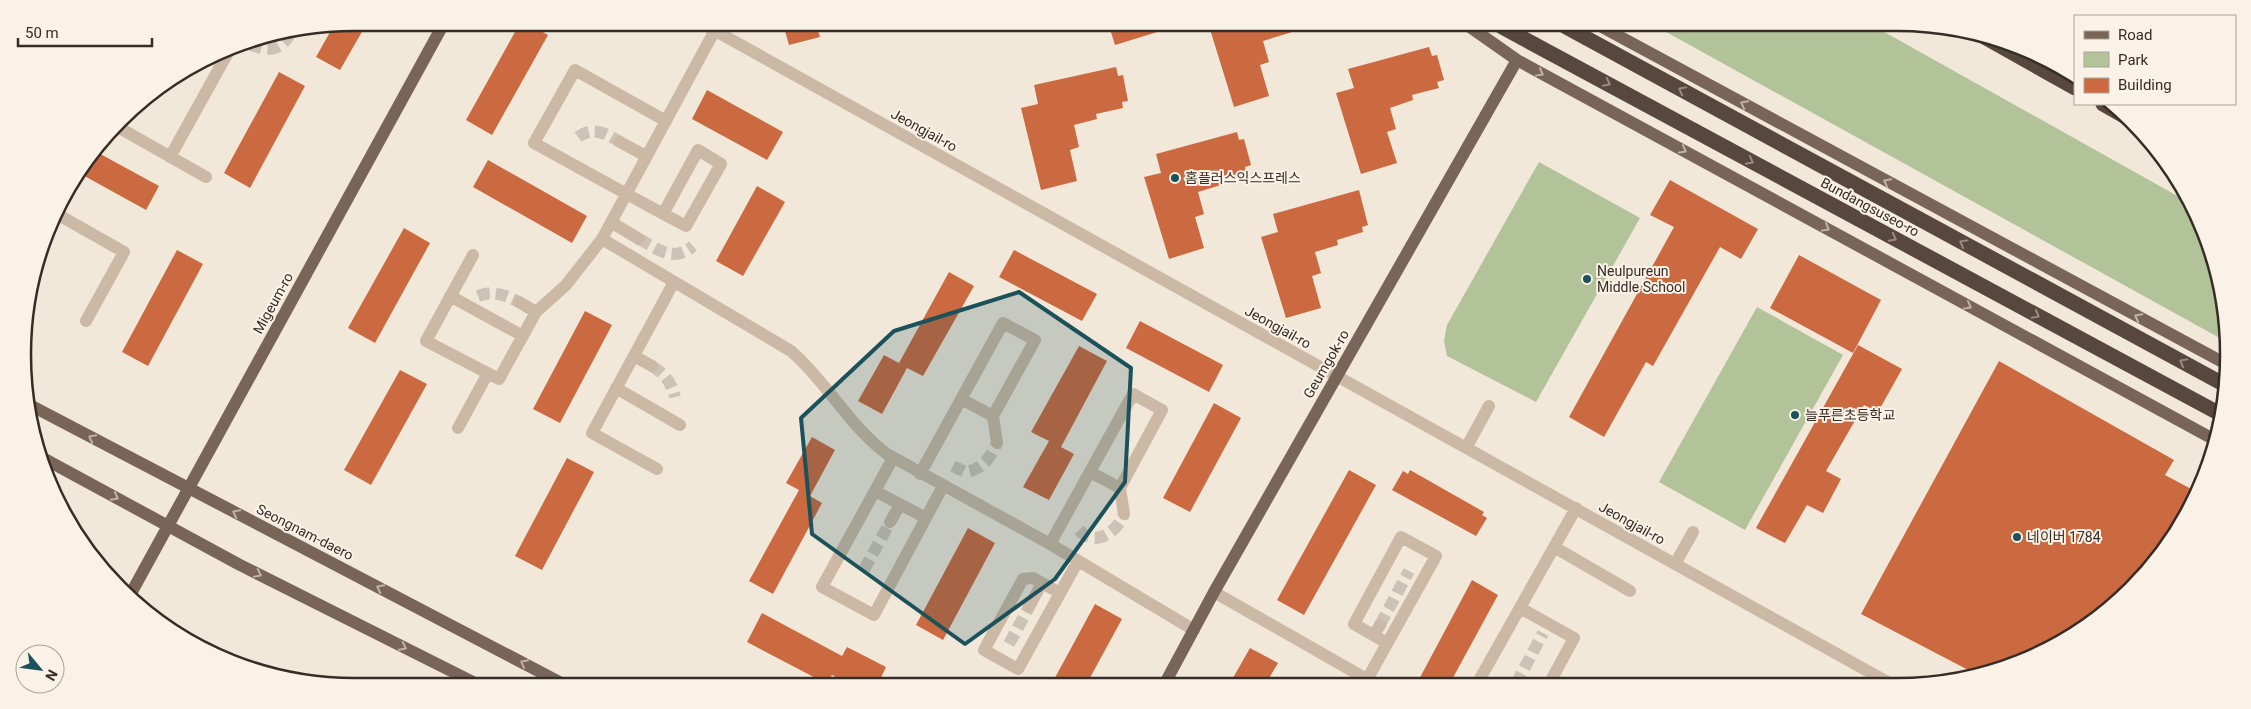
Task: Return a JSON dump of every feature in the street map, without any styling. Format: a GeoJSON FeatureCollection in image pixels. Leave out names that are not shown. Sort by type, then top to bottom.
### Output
{"type":"FeatureCollection","features":[{"type":"Feature","properties":{"kind":"highway","name":"Bundangsuseo-ro"},"geometry":{"type":"LineString","coordinates":[[1509,31],[2215,411]]}},
{"type":"Feature","properties":{"kind":"highway","name":"Bundangsuseo-ro"},"geometry":{"type":"LineString","coordinates":[[1573,31],[2219,381]]}},
{"type":"Feature","properties":{"kind":"highway"},"geometry":{"type":"LineString","coordinates":[[2013,53],[2074,87]]}},
{"type":"Feature","properties":{"kind":"main road","name":"Migeum-ro"},"geometry":{"type":"LineString","coordinates":[[133,590],[440,31]]}},
{"type":"Feature","properties":{"kind":"main road"},"geometry":{"type":"LineString","coordinates":[[1476,31],[1517,60],[2209,437]]}},
{"type":"Feature","properties":{"kind":"main road"},"geometry":{"type":"LineString","coordinates":[[1608,31],[2220,361]]}},
{"type":"Feature","properties":{"kind":"main road","name":"Geumgok-ro"},"geometry":{"type":"LineString","coordinates":[[1168,678],[1214,592],[1517,60]]}},
{"type":"Feature","properties":{"kind":"main road","name":"Seongnam-daero"},"geometry":{"type":"LineString","coordinates":[[36,408],[553,678]]}},
{"type":"Feature","properties":{"kind":"main road"},"geometry":{"type":"LineString","coordinates":[[49,461],[240,565],[465,678]]}},
{"type":"Feature","properties":{"kind":"street"},"geometry":{"type":"LineString","coordinates":[[473,255],[426,341],[499,379],[536,312],[566,285],[602,239],[666,121],[707,31]]}},
{"type":"Feature","properties":{"kind":"street","name":"Jeongjail-ro"},"geometry":{"type":"LineString","coordinates":[[716,31],[1880,678]]}},
{"type":"Feature","properties":{"kind":"street"},"geometry":{"type":"LineString","coordinates":[[170,157],[224,59]]}},
{"type":"Feature","properties":{"kind":"street"},"geometry":{"type":"LineString","coordinates":[[663,214],[698,150],[722,164],[686,226],[663,214],[626,194],[534,143],[575,70],[666,121]]}},
{"type":"Feature","properties":{"kind":"street"},"geometry":{"type":"LineString","coordinates":[[122,130],[206,177]]}},
{"type":"Feature","properties":{"kind":"street"},"geometry":{"type":"LineString","coordinates":[[620,142],[646,156]]}},
{"type":"Feature","properties":{"kind":"street"},"geometry":{"type":"LineString","coordinates":[[63,217],[124,252],[86,321]]}},
{"type":"Feature","properties":{"kind":"street"},"geometry":{"type":"LineString","coordinates":[[611,222],[639,239]]}},
{"type":"Feature","properties":{"kind":"street"},"geometry":{"type":"LineString","coordinates":[[602,239],[791,351],[805,363],[836,402],[874,444],[893,458],[1050,544],[1194,630]]}},
{"type":"Feature","properties":{"kind":"street"},"geometry":{"type":"LineString","coordinates":[[657,469],[592,432],[674,282]]}},
{"type":"Feature","properties":{"kind":"street"},"geometry":{"type":"LineString","coordinates":[[450,296],[523,336]]}},
{"type":"Feature","properties":{"kind":"street"},"geometry":{"type":"LineString","coordinates":[[519,302],[536,312]]}},
{"type":"Feature","properties":{"kind":"street"},"geometry":{"type":"LineString","coordinates":[[920,474],[1004,322],[1035,340],[992,416],[997,444]]}},
{"type":"Feature","properties":{"kind":"street"},"geometry":{"type":"LineString","coordinates":[[634,356],[652,366]]}},
{"type":"Feature","properties":{"kind":"street"},"geometry":{"type":"LineString","coordinates":[[458,428],[488,373]]}},
{"type":"Feature","properties":{"kind":"street"},"geometry":{"type":"LineString","coordinates":[[616,388],[680,424]]}},
{"type":"Feature","properties":{"kind":"street"},"geometry":{"type":"LineString","coordinates":[[1050,544],[1133,394],[1162,410],[1120,488],[1124,514]]}},
{"type":"Feature","properties":{"kind":"street"},"geometry":{"type":"LineString","coordinates":[[961,399],[992,416]]}},
{"type":"Feature","properties":{"kind":"street"},"geometry":{"type":"LineString","coordinates":[[1466,448],[1489,406]]}},
{"type":"Feature","properties":{"kind":"street"},"geometry":{"type":"LineString","coordinates":[[893,458],[822,587],[874,615],[943,486]]}},
{"type":"Feature","properties":{"kind":"street"},"geometry":{"type":"LineString","coordinates":[[1090,472],[1120,488]]}},
{"type":"Feature","properties":{"kind":"street"},"geometry":{"type":"LineString","coordinates":[[875,492],[926,518]]}},
{"type":"Feature","properties":{"kind":"street"},"geometry":{"type":"LineString","coordinates":[[890,522],[900,505]]}},
{"type":"Feature","properties":{"kind":"street"},"geometry":{"type":"LineString","coordinates":[[1480,678],[1576,508]]}},
{"type":"Feature","properties":{"kind":"street"},"geometry":{"type":"LineString","coordinates":[[1675,564],[1693,532]]}},
{"type":"Feature","properties":{"kind":"street"},"geometry":{"type":"LineString","coordinates":[[1371,678],[1387,643],[1436,556],[1401,537],[1354,624],[1377,630],[1387,643]]}},
{"type":"Feature","properties":{"kind":"street"},"geometry":{"type":"LineString","coordinates":[[1554,547],[1630,591]]}},
{"type":"Feature","properties":{"kind":"street"},"geometry":{"type":"LineString","coordinates":[[1060,593],[1033,578],[1023,579],[984,650],[1018,669],[1078,561]]}},
{"type":"Feature","properties":{"kind":"street"},"geometry":{"type":"LineString","coordinates":[[1029,607],[1042,583]]}},
{"type":"Feature","properties":{"kind":"street"},"geometry":{"type":"LineString","coordinates":[[1214,592],[1360,678]]}},
{"type":"Feature","properties":{"kind":"street"},"geometry":{"type":"LineString","coordinates":[[1520,608],[1546,629],[1574,638],[1553,678]]}},
{"type":"Feature","properties":{"kind":"highlighted area"},"geometry":{"type":"Polygon","coordinates":[[[1019,292],[1131,368],[1125,482],[1055,579],[965,644],[812,534],[801,418],[894,331],[1019,292]]]}},
{"type":"Feature","properties":{"kind":"green space"},"geometry":{"type":"Polygon","coordinates":[[[1664,31],[1883,31],[2178,196],[2195,231],[2209,271],[2214,291],[2219,338],[1664,31]]]}},
{"type":"Feature","properties":{"kind":"green space"},"geometry":{"type":"Polygon","coordinates":[[[1539,162],[1640,218],[1536,402],[1447,356],[1444,341],[1447,325],[1539,162]]]}},
{"type":"Feature","properties":{"kind":"green space"},"geometry":{"type":"Polygon","coordinates":[[[1757,307],[1843,355],[1745,530],[1659,482],[1757,307]]]}},
{"type":"Feature","properties":{"kind":"building"},"geometry":{"type":"Polygon","coordinates":[[[362,31],[340,70],[316,57],[330,32],[362,31]]]}},
{"type":"Feature","properties":{"kind":"building"},"geometry":{"type":"Polygon","coordinates":[[[516,31],[541,31],[548,35],[492,135],[466,120],[516,31]]]}},
{"type":"Feature","properties":{"kind":"building"},"geometry":{"type":"Polygon","coordinates":[[[785,31],[818,31],[820,37],[789,45],[785,31]]]}},
{"type":"Feature","properties":{"kind":"building"},"geometry":{"type":"Polygon","coordinates":[[[1111,31],[1160,31],[1115,45],[1111,31]]]}},
{"type":"Feature","properties":{"kind":"building"},"geometry":{"type":"Polygon","coordinates":[[[1211,31],[1296,31],[1263,41],[1269,62],[1260,65],[1269,96],[1234,107],[1211,31]]]}},
{"type":"Feature","properties":{"kind":"building"},"geometry":{"type":"Polygon","coordinates":[[[1429,47],[1432,56],[1437,55],[1444,80],[1437,82],[1439,88],[1412,95],[1413,100],[1390,108],[1396,129],[1387,132],[1397,163],[1361,174],[1336,93],[1354,88],[1348,69],[1429,47]]]}},
{"type":"Feature","properties":{"kind":"building"},"geometry":{"type":"Polygon","coordinates":[[[1116,67],[1118,76],[1123,75],[1128,101],[1122,102],[1123,108],[1096,114],[1097,119],[1074,125],[1079,147],[1070,150],[1077,181],[1041,190],[1021,108],[1038,104],[1034,85],[1116,67]]]}},
{"type":"Feature","properties":{"kind":"building"},"geometry":{"type":"Polygon","coordinates":[[[279,72],[305,86],[250,188],[224,173],[279,72]]]}},
{"type":"Feature","properties":{"kind":"building"},"geometry":{"type":"Polygon","coordinates":[[[707,90],[783,132],[767,160],[692,119],[707,90]]]}},
{"type":"Feature","properties":{"kind":"building"},"geometry":{"type":"Polygon","coordinates":[[[1237,132],[1239,140],[1244,139],[1251,165],[1245,167],[1246,172],[1219,180],[1221,185],[1198,192],[1204,214],[1195,217],[1204,248],[1169,259],[1144,177],[1161,173],[1156,154],[1237,132]]]}},
{"type":"Feature","properties":{"kind":"building"},"geometry":{"type":"Polygon","coordinates":[[[101,154],[159,186],[146,210],[85,176],[101,154]]]}},
{"type":"Feature","properties":{"kind":"building"},"geometry":{"type":"Polygon","coordinates":[[[488,160],[587,216],[572,243],[473,187],[488,160]]]}},
{"type":"Feature","properties":{"kind":"building"},"geometry":{"type":"Polygon","coordinates":[[[1670,180],[1758,229],[1741,259],[1720,247],[1653,366],[1646,362],[1604,437],[1569,417],[1674,227],[1650,215],[1670,180]]]}},
{"type":"Feature","properties":{"kind":"building"},"geometry":{"type":"Polygon","coordinates":[[[757,186],[785,202],[743,276],[716,261],[757,186]]]}},
{"type":"Feature","properties":{"kind":"building"},"geometry":{"type":"Polygon","coordinates":[[[1359,190],[1368,225],[1362,227],[1363,232],[1337,240],[1338,245],[1315,252],[1321,273],[1312,276],[1321,308],[1286,318],[1261,237],[1278,232],[1273,214],[1359,190]]]}},
{"type":"Feature","properties":{"kind":"building"},"geometry":{"type":"Polygon","coordinates":[[[404,228],[430,243],[375,343],[348,328],[404,228]]]}},
{"type":"Feature","properties":{"kind":"building"},"geometry":{"type":"Polygon","coordinates":[[[177,250],[203,264],[148,366],[122,352],[177,250]]]}},
{"type":"Feature","properties":{"kind":"building"},"geometry":{"type":"Polygon","coordinates":[[[1014,250],[1097,294],[1082,321],[999,277],[1014,250]]]}},
{"type":"Feature","properties":{"kind":"building"},"geometry":{"type":"Polygon","coordinates":[[[1799,255],[1881,300],[1853,353],[1770,308],[1799,255]]]}},
{"type":"Feature","properties":{"kind":"building"},"geometry":{"type":"Polygon","coordinates":[[[949,272],[974,286],[923,376],[907,368],[882,414],[858,401],[884,355],[899,363],[949,272]]]}},
{"type":"Feature","properties":{"kind":"building"},"geometry":{"type":"Polygon","coordinates":[[[585,311],[612,325],[560,423],[533,409],[585,311]]]}},
{"type":"Feature","properties":{"kind":"building"},"geometry":{"type":"Polygon","coordinates":[[[1140,321],[1223,365],[1209,392],[1126,348],[1140,321]]]}},
{"type":"Feature","properties":{"kind":"building"},"geometry":{"type":"Polygon","coordinates":[[[1858,345],[1902,369],[1878,412],[1864,405],[1826,471],[1841,479],[1823,513],[1807,505],[1785,543],[1756,528],[1858,345]]]}},
{"type":"Feature","properties":{"kind":"building"},"geometry":{"type":"Polygon","coordinates":[[[1079,346],[1107,361],[1061,447],[1074,454],[1049,500],[1023,487],[1049,441],[1031,432],[1079,346]]]}},
{"type":"Feature","properties":{"kind":"building","name":"네이버 1784"},"geometry":{"type":"Polygon","coordinates":[[[1999,361],[2174,460],[2165,475],[2190,488],[2176,516],[2153,551],[2140,568],[2110,598],[2058,634],[2000,661],[1968,670],[1861,614],[1999,361]]]}},
{"type":"Feature","properties":{"kind":"building"},"geometry":{"type":"Polygon","coordinates":[[[400,370],[427,384],[371,485],[344,470],[400,370]]]}},
{"type":"Feature","properties":{"kind":"building"},"geometry":{"type":"Polygon","coordinates":[[[1214,403],[1241,418],[1190,512],[1163,498],[1214,403]]]}},
{"type":"Feature","properties":{"kind":"building"},"geometry":{"type":"Polygon","coordinates":[[[812,437],[835,450],[810,496],[822,503],[773,594],[749,581],[799,490],[786,483],[812,437]]]}},
{"type":"Feature","properties":{"kind":"building"},"geometry":{"type":"Polygon","coordinates":[[[567,458],[594,472],[542,570],[515,556],[567,458]]]}},
{"type":"Feature","properties":{"kind":"building"},"geometry":{"type":"Polygon","coordinates":[[[1349,470],[1376,485],[1304,615],[1277,600],[1349,470]]]}},
{"type":"Feature","properties":{"kind":"building"},"geometry":{"type":"Polygon","coordinates":[[[1410,470],[1484,512],[1482,515],[1487,518],[1476,536],[1392,490],[1403,471],[1408,474],[1410,470]]]}},
{"type":"Feature","properties":{"kind":"building"},"geometry":{"type":"Polygon","coordinates":[[[968,528],[995,543],[943,640],[916,625],[968,528]]]}},
{"type":"Feature","properties":{"kind":"building"},"geometry":{"type":"Polygon","coordinates":[[[1472,580],[1498,595],[1453,678],[1420,678],[1472,580]]]}},
{"type":"Feature","properties":{"kind":"building"},"geometry":{"type":"Polygon","coordinates":[[[1095,604],[1122,619],[1090,678],[1055,678],[1095,604]]]}},
{"type":"Feature","properties":{"kind":"building"},"geometry":{"type":"Polygon","coordinates":[[[762,613],[842,656],[847,647],[886,667],[881,678],[838,678],[832,675],[830,678],[816,678],[747,642],[762,613]]]}},
{"type":"Feature","properties":{"kind":"building"},"geometry":{"type":"Polygon","coordinates":[[[1250,648],[1278,663],[1269,678],[1233,678],[1250,648]]]}},
{"type":"Feature","properties":{"kind":"tunnel"},"geometry":{"type":"LineString","coordinates":[[256,47],[275,48],[288,38]]}},
{"type":"Feature","properties":{"kind":"tunnel"},"geometry":{"type":"LineString","coordinates":[[578,137],[594,131],[620,142]]}},
{"type":"Feature","properties":{"kind":"tunnel"},"geometry":{"type":"LineString","coordinates":[[639,239],[659,250],[672,254],[686,251],[693,246]]}},
{"type":"Feature","properties":{"kind":"tunnel"},"geometry":{"type":"LineString","coordinates":[[478,296],[489,293],[499,294],[519,302]]}},
{"type":"Feature","properties":{"kind":"tunnel"},"geometry":{"type":"LineString","coordinates":[[652,366],[667,379],[675,397]]}},
{"type":"Feature","properties":{"kind":"tunnel"},"geometry":{"type":"LineString","coordinates":[[953,466],[965,472],[976,469],[985,462],[997,443]]}},
{"type":"Feature","properties":{"kind":"tunnel"},"geometry":{"type":"LineString","coordinates":[[1079,530],[1092,538],[1105,536],[1116,527],[1124,514]]}},
{"type":"Feature","properties":{"kind":"tunnel"},"geometry":{"type":"LineString","coordinates":[[864,570],[890,522]]}},
{"type":"Feature","properties":{"kind":"tunnel"},"geometry":{"type":"LineString","coordinates":[[1380,625],[1409,571]]}},
{"type":"Feature","properties":{"kind":"tunnel"},"geometry":{"type":"LineString","coordinates":[[1009,644],[1029,607]]}},
{"type":"Feature","properties":{"kind":"tunnel"},"geometry":{"type":"LineString","coordinates":[[1519,678],[1543,633]]}},
{"type":"Feature","properties":{"kind":"place","name":"홈플러스익스프레스"},"geometry":{"type":"Point","coordinates":[1175,178]}},
{"type":"Feature","properties":{"kind":"place","name":"Neulpureun Middle School"},"geometry":{"type":"Point","coordinates":[1587,279]}},
{"type":"Feature","properties":{"kind":"place","name":"늘푸른초등학교"},"geometry":{"type":"Point","coordinates":[1795,415]}},
{"type":"Feature","properties":{"kind":"place","name":"네이버 1784"},"geometry":{"type":"Point","coordinates":[2017,537]}}]}
